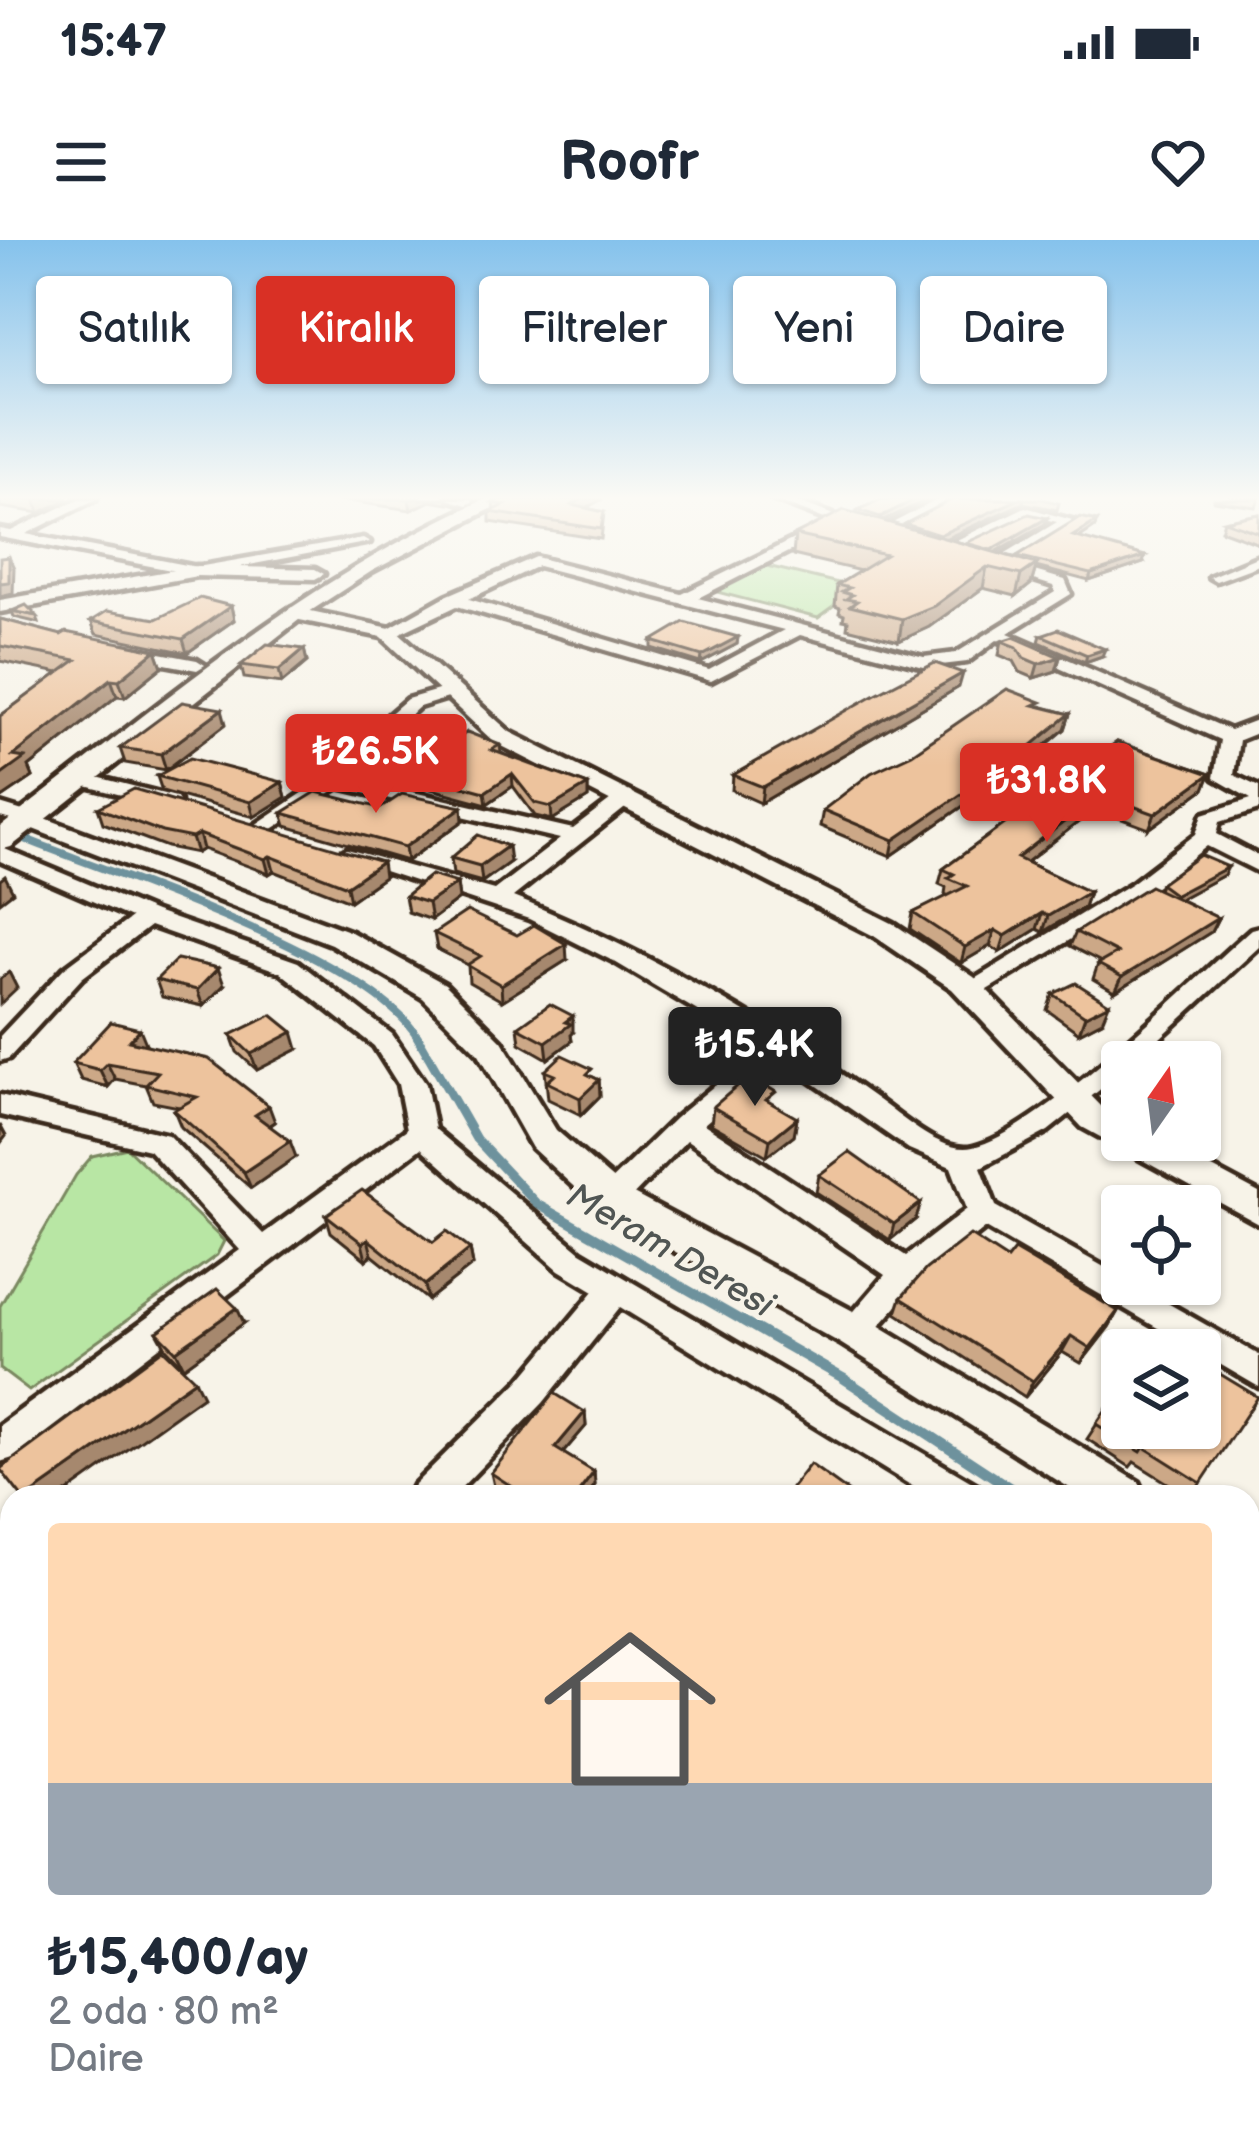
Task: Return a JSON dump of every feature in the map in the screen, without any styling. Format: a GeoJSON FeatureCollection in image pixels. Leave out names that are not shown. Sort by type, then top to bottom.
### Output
{"type":"FeatureCollection","features":[{"type":"Feature","properties":{"kind":"main road"},"geometry":{"type":"LineString","coordinates":[[0,841],[8,814],[297,588]]}},
{"type":"Feature","properties":{"kind":"main road"},"geometry":{"type":"LineString","coordinates":[[8,814],[81,779],[308,588]]}},
{"type":"Feature","properties":{"kind":"street"},"geometry":{"type":"LineString","coordinates":[[0,606],[104,588]]}},
{"type":"Feature","properties":{"kind":"street"},"geometry":{"type":"LineString","coordinates":[[259,588],[283,604],[388,633],[502,737],[884,930],[972,992],[1101,1123]]}},
{"type":"Feature","properties":{"kind":"street"},"geometry":{"type":"LineString","coordinates":[[388,633],[475,588]]}},
{"type":"Feature","properties":{"kind":"street"},"geometry":{"type":"LineString","coordinates":[[647,588],[924,662],[961,658],[1063,594],[1061,588]]}},
{"type":"Feature","properties":{"kind":"street"},"geometry":{"type":"LineString","coordinates":[[687,598],[707,588]]}},
{"type":"Feature","properties":{"kind":"street"},"geometry":{"type":"LineString","coordinates":[[451,599],[711,676],[798,629]]}},
{"type":"Feature","properties":{"kind":"street"},"geometry":{"type":"LineString","coordinates":[[996,633],[1230,737],[1259,725]]}},
{"type":"Feature","properties":{"kind":"street"},"geometry":{"type":"LineString","coordinates":[[112,649],[197,665]]}},
{"type":"Feature","properties":{"kind":"street"},"geometry":{"type":"LineString","coordinates":[[336,780],[333,773],[413,703],[452,691]]}},
{"type":"Feature","properties":{"kind":"street"},"geometry":{"type":"LineString","coordinates":[[1230,737],[1224,778],[1259,799]]}},
{"type":"Feature","properties":{"kind":"street"},"geometry":{"type":"LineString","coordinates":[[81,779],[200,810]]}},
{"type":"Feature","properties":{"kind":"street"},"geometry":{"type":"LineString","coordinates":[[294,839],[249,826],[336,780],[574,836]]}},
{"type":"Feature","properties":{"kind":"street"},"geometry":{"type":"LineString","coordinates":[[972,992],[1139,889],[1206,837],[1210,818],[1259,799]]}},
{"type":"Feature","properties":{"kind":"street"},"geometry":{"type":"LineString","coordinates":[[496,898],[622,801]]}},
{"type":"Feature","properties":{"kind":"street"},"geometry":{"type":"LineString","coordinates":[[8,814],[341,938],[434,991],[491,1048],[544,1139],[611,1199],[854,1331],[1104,1485]]}},
{"type":"Feature","properties":{"kind":"street"},"geometry":{"type":"LineString","coordinates":[[1206,837],[1259,865]]}},
{"type":"Feature","properties":{"kind":"street"},"geometry":{"type":"LineString","coordinates":[[329,850],[496,898],[592,943],[778,1047],[933,1150],[963,1159],[999,1149],[1073,1096],[1259,934]]}},
{"type":"Feature","properties":{"kind":"street"},"geometry":{"type":"LineString","coordinates":[[0,853],[147,917],[289,967],[383,1040],[412,1084],[422,1133],[570,1261],[944,1485]]}},
{"type":"Feature","properties":{"kind":"street"},"geometry":{"type":"LineString","coordinates":[[0,1052],[74,973],[147,917]]}},
{"type":"Feature","properties":{"kind":"street"},"geometry":{"type":"LineString","coordinates":[[611,1199],[686,1125],[778,1047]]}},
{"type":"Feature","properties":{"kind":"street"},"geometry":{"type":"LineString","coordinates":[[0,1105],[158,1142],[261,1252]]}},
{"type":"Feature","properties":{"kind":"street"},"geometry":{"type":"LineString","coordinates":[[686,1125],[907,1273]]}},
{"type":"Feature","properties":{"kind":"street"},"geometry":{"type":"LineString","coordinates":[[0,1446],[422,1133]]}},
{"type":"Feature","properties":{"kind":"street"},"geometry":{"type":"LineString","coordinates":[[963,1159],[984,1213],[1259,1372]]}},
{"type":"Feature","properties":{"kind":"street"},"geometry":{"type":"LineString","coordinates":[[1170,1161],[1259,1210]]}},
{"type":"Feature","properties":{"kind":"street"},"geometry":{"type":"LineString","coordinates":[[854,1331],[907,1273],[984,1213]]}},
{"type":"Feature","properties":{"kind":"street"},"geometry":{"type":"LineString","coordinates":[[439,1485],[531,1392],[616,1288]]}},
{"type":"Feature","properties":{"kind":"green space"},"geometry":{"type":"Polygon","coordinates":[[[724,588],[859,588],[818,618],[717,592],[724,588]]]}},
{"type":"Feature","properties":{"kind":"green space"},"geometry":{"type":"Polygon","coordinates":[[[127,1148],[224,1241],[217,1255],[29,1391],[0,1369],[0,1306],[76,1175],[92,1156],[127,1148]]]}},
{"type":"Feature","properties":{"kind":"building"},"geometry":{"type":"Polygon","coordinates":[[[849,588],[959,588],[934,606],[902,619],[850,606],[857,601],[846,599],[852,595],[842,592],[849,588]]]}},
{"type":"Feature","properties":{"kind":"building"},"geometry":{"type":"Polygon","coordinates":[[[200,598],[231,606],[183,639],[91,621],[107,611],[156,619],[200,598]]]}},
{"type":"Feature","properties":{"kind":"building"},"geometry":{"type":"Polygon","coordinates":[[[26,605],[37,616],[12,611],[26,605]]]}},
{"type":"Feature","properties":{"kind":"building"},"geometry":{"type":"Polygon","coordinates":[[[0,619],[61,635],[66,632],[156,650],[13,756],[25,758],[0,776],[0,716],[76,660],[0,646],[0,619]]]}},
{"type":"Feature","properties":{"kind":"building"},"geometry":{"type":"Polygon","coordinates":[[[684,622],[738,637],[702,656],[652,641],[684,622]]]}},
{"type":"Feature","properties":{"kind":"building"},"geometry":{"type":"Polygon","coordinates":[[[1058,629],[1105,649],[1087,655],[1041,635],[1058,629]]]}},
{"type":"Feature","properties":{"kind":"building"},"geometry":{"type":"Polygon","coordinates":[[[1014,637],[1060,657],[1038,664],[1024,658],[1017,647],[1002,641],[1014,637]]]}},
{"type":"Feature","properties":{"kind":"building"},"geometry":{"type":"Polygon","coordinates":[[[267,644],[304,649],[279,670],[241,665],[267,644]]]}},
{"type":"Feature","properties":{"kind":"building"},"geometry":{"type":"Polygon","coordinates":[[[935,663],[963,673],[763,787],[733,775],[874,695],[935,663]]]}},
{"type":"Feature","properties":{"kind":"building"},"geometry":{"type":"Polygon","coordinates":[[[1007,689],[1041,702],[1034,705],[1070,714],[1025,751],[894,840],[823,810],[871,773],[912,754],[1007,689]]]}},
{"type":"Feature","properties":{"kind":"building"},"geometry":{"type":"Polygon","coordinates":[[[182,702],[222,709],[161,754],[120,748],[182,702]]]}},
{"type":"Feature","properties":{"kind":"building"},"geometry":{"type":"Polygon","coordinates":[[[467,732],[500,745],[491,750],[588,785],[551,807],[535,803],[512,774],[485,792],[422,775],[439,762],[429,760],[467,732]]]}},
{"type":"Feature","properties":{"kind":"building"},"geometry":{"type":"Polygon","coordinates":[[[1117,742],[1210,774],[1155,814],[1100,794],[1017,858],[1089,892],[1048,916],[1042,913],[1005,936],[995,930],[965,947],[913,913],[967,886],[948,878],[954,874],[943,869],[1117,742]]]}},
{"type":"Feature","properties":{"kind":"building"},"geometry":{"type":"Polygon","coordinates":[[[190,758],[282,782],[250,802],[157,776],[190,758]]]}},
{"type":"Feature","properties":{"kind":"building"},"geometry":{"type":"Polygon","coordinates":[[[134,789],[382,862],[347,886],[270,856],[265,859],[199,834],[192,838],[162,832],[98,808],[134,789]]]}},
{"type":"Feature","properties":{"kind":"building"},"geometry":{"type":"Polygon","coordinates":[[[316,792],[381,808],[402,794],[462,807],[405,847],[282,813],[316,792]]]}},
{"type":"Feature","properties":{"kind":"building"},"geometry":{"type":"Polygon","coordinates":[[[478,835],[508,846],[480,866],[451,858],[478,835]]]}},
{"type":"Feature","properties":{"kind":"building"},"geometry":{"type":"Polygon","coordinates":[[[1200,855],[1228,867],[1175,895],[1160,884],[1200,855]]]}},
{"type":"Feature","properties":{"kind":"building"},"geometry":{"type":"Polygon","coordinates":[[[431,875],[457,883],[428,903],[405,896],[431,875]]]}},
{"type":"Feature","properties":{"kind":"building"},"geometry":{"type":"Polygon","coordinates":[[[1150,886],[1218,918],[1122,977],[1098,964],[1117,953],[1076,932],[1150,886]]]}},
{"type":"Feature","properties":{"kind":"building"},"geometry":{"type":"Polygon","coordinates":[[[467,911],[517,935],[534,925],[566,944],[501,985],[467,965],[481,956],[434,933],[467,911]]]}},
{"type":"Feature","properties":{"kind":"building"},"geometry":{"type":"Polygon","coordinates":[[[177,959],[218,968],[197,990],[156,980],[177,959]]]}},
{"type":"Feature","properties":{"kind":"building"},"geometry":{"type":"Polygon","coordinates":[[[1076,983],[1109,1004],[1085,1016],[1053,994],[1076,983]]]}},
{"type":"Feature","properties":{"kind":"building"},"geometry":{"type":"Polygon","coordinates":[[[550,1004],[573,1016],[565,1022],[571,1024],[546,1042],[518,1027],[550,1004]]]}},
{"type":"Feature","properties":{"kind":"building"},"geometry":{"type":"Polygon","coordinates":[[[272,1015],[293,1032],[251,1054],[231,1035],[272,1015]]]}},
{"type":"Feature","properties":{"kind":"building"},"geometry":{"type":"Polygon","coordinates":[[[111,1022],[140,1029],[129,1041],[209,1059],[269,1106],[255,1115],[290,1141],[244,1172],[174,1110],[197,1097],[146,1085],[158,1072],[107,1063],[100,1070],[73,1063],[111,1022]]]}},
{"type":"Feature","properties":{"kind":"building"},"geometry":{"type":"Polygon","coordinates":[[[562,1055],[592,1069],[587,1074],[599,1080],[580,1098],[547,1082],[555,1075],[545,1071],[562,1055]]]}},
{"type":"Feature","properties":{"kind":"building"},"geometry":{"type":"Polygon","coordinates":[[[749,1076],[776,1092],[766,1100],[797,1118],[770,1140],[713,1107],[749,1076]]]}},
{"type":"Feature","properties":{"kind":"building"},"geometry":{"type":"Polygon","coordinates":[[[849,1152],[921,1203],[894,1224],[819,1175],[849,1152]]]}},
{"type":"Feature","properties":{"kind":"building"},"geometry":{"type":"Polygon","coordinates":[[[362,1190],[433,1242],[447,1231],[470,1249],[425,1285],[368,1239],[362,1243],[326,1215],[362,1190]]]}},
{"type":"Feature","properties":{"kind":"building"},"geometry":{"type":"Polygon","coordinates":[[[970,1235],[1007,1259],[1014,1250],[1118,1311],[1090,1348],[1071,1336],[1033,1381],[901,1298],[926,1269],[970,1235]]]}},
{"type":"Feature","properties":{"kind":"building"},"geometry":{"type":"Polygon","coordinates":[[[217,1289],[237,1308],[176,1351],[157,1332],[217,1289]]]}},
{"type":"Feature","properties":{"kind":"building"},"geometry":{"type":"Polygon","coordinates":[[[163,1349],[195,1380],[45,1485],[13,1485],[0,1469],[163,1349]]]}},
{"type":"Feature","properties":{"kind":"building"},"geometry":{"type":"Polygon","coordinates":[[[1221,1375],[1258,1397],[1201,1483],[1147,1449],[1221,1449],[1221,1375]]]}},
{"type":"Feature","properties":{"kind":"building"},"geometry":{"type":"Polygon","coordinates":[[[554,1393],[585,1412],[555,1448],[594,1472],[584,1485],[510,1485],[491,1473],[554,1393]]]}},
{"type":"Feature","properties":{"kind":"building"},"geometry":{"type":"Polygon","coordinates":[[[810,1464],[839,1485],[793,1485],[810,1464]]]}},
{"type":"Feature","properties":{"kind":"waterway","name":"Meram Deresi"},"geometry":{"type":"LineString","coordinates":[[25,839],[178,897],[298,950],[393,1009],[418,1038]]}},
{"type":"Feature","properties":{"kind":"waterway","name":"Meram Deresi"},"geometry":{"type":"LineString","coordinates":[[418,1038],[476,1139],[537,1204],[748,1324]]}},
{"type":"Feature","properties":{"kind":"waterway","name":"Meram Deresi"},"geometry":{"type":"LineString","coordinates":[[743,1321],[843,1378],[1006,1485]]}}]}
